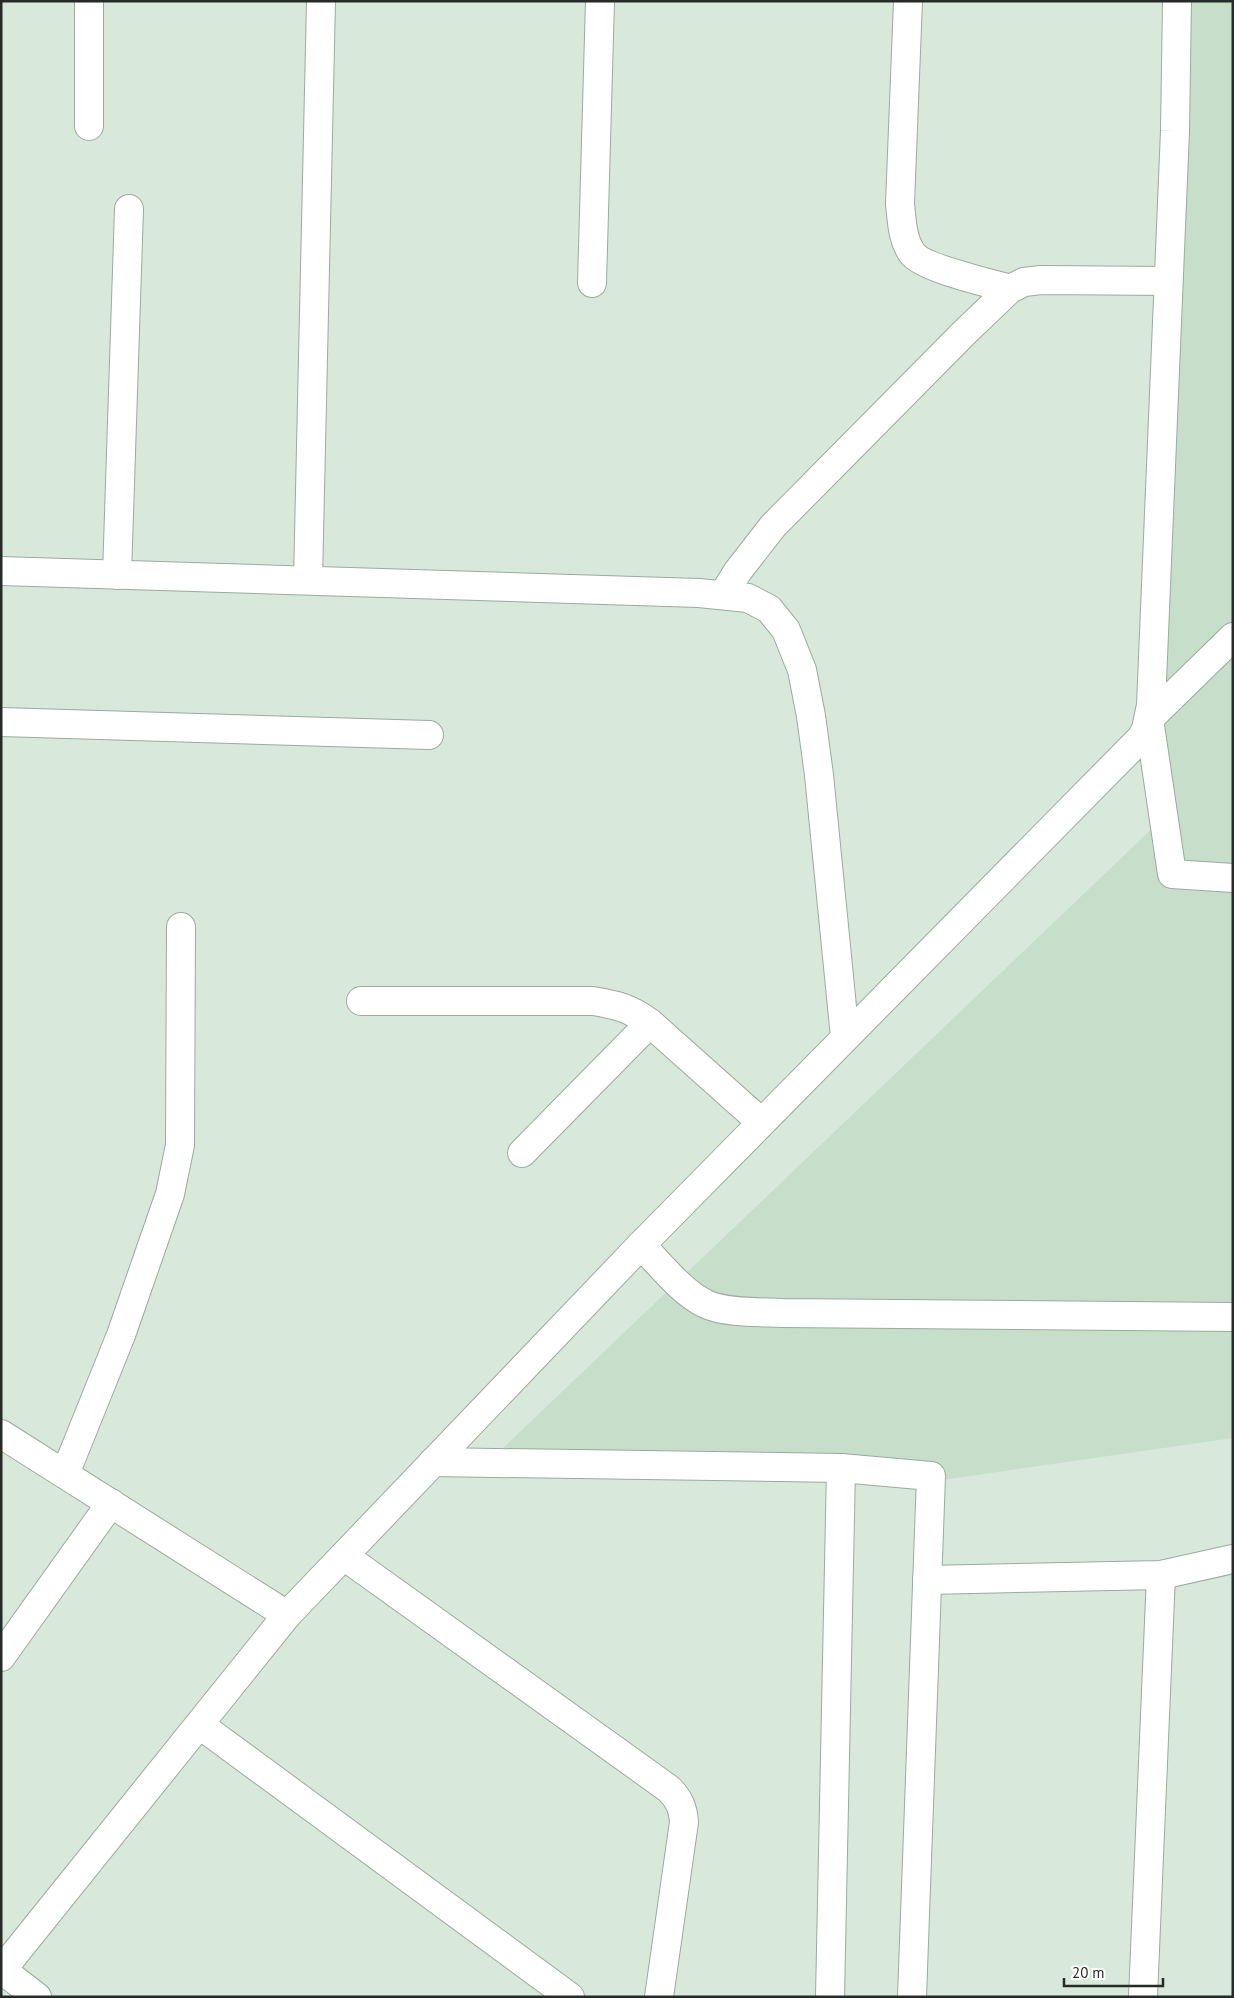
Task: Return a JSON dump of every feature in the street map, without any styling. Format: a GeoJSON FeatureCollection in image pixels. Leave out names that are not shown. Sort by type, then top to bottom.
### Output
{"type":"FeatureCollection","features":[{"type":"Feature","properties":{"kind":"street"},"geometry":{"type":"LineString","coordinates":[[88,1],[89,126]]}},
{"type":"Feature","properties":{"kind":"street"},"geometry":{"type":"LineString","coordinates":[[308,580],[321,1]]}},
{"type":"Feature","properties":{"kind":"street"},"geometry":{"type":"LineString","coordinates":[[592,283],[600,1]]}},
{"type":"Feature","properties":{"kind":"street"},"geometry":{"type":"LineString","coordinates":[[908,1],[900,204],[904,236],[913,255],[936,268],[1010,289]]}},
{"type":"Feature","properties":{"kind":"street"},"geometry":{"type":"LineString","coordinates":[[37,1997],[2,1971],[288,1615],[641,1245],[1141,738],[1149,719],[1151,704],[1175,131],[1177,1]]}},
{"type":"Feature","properties":{"kind":"street"},"geometry":{"type":"LineString","coordinates":[[117,575],[129,209]]}},
{"type":"Feature","properties":{"kind":"street"},"geometry":{"type":"LineString","coordinates":[[723,595],[738,571],[773,526],[964,332],[1010,289],[1024,282],[1040,280],[1168,281]]}},
{"type":"Feature","properties":{"kind":"street"},"geometry":{"type":"LineString","coordinates":[[1,571],[699,592],[748,598],[770,609],[786,630],[802,670],[811,716],[819,775],[846,1037]]}},
{"type":"Feature","properties":{"kind":"street"},"geometry":{"type":"LineString","coordinates":[[1149,719],[1233,637]]}},
{"type":"Feature","properties":{"kind":"street"},"geometry":{"type":"LineString","coordinates":[[1149,719],[1172,874],[1233,878]]}},
{"type":"Feature","properties":{"kind":"street"},"geometry":{"type":"LineString","coordinates":[[1,722],[429,735]]}},
{"type":"Feature","properties":{"kind":"street"},"geometry":{"type":"LineString","coordinates":[[65,1474],[121,1335],[170,1194],[180,1145],[182,927]]}},
{"type":"Feature","properties":{"kind":"street"},"geometry":{"type":"LineString","coordinates":[[361,1001],[593,1001],[620,1005],[636,1013],[650,1024],[761,1122]]}},
{"type":"Feature","properties":{"kind":"street"},"geometry":{"type":"LineString","coordinates":[[522,1153],[650,1024]]}},
{"type":"Feature","properties":{"kind":"street"},"geometry":{"type":"LineString","coordinates":[[641,1245],[691,1294],[707,1305],[738,1311],[1233,1317]]}},
{"type":"Feature","properties":{"kind":"street"},"geometry":{"type":"LineString","coordinates":[[1,1434],[288,1615]]}},
{"type":"Feature","properties":{"kind":"street"},"geometry":{"type":"LineString","coordinates":[[433,1462],[841,1468],[931,1476],[912,1997]]}},
{"type":"Feature","properties":{"kind":"street"},"geometry":{"type":"LineString","coordinates":[[830,1997],[841,1468]]}},
{"type":"Feature","properties":{"kind":"street"},"geometry":{"type":"LineString","coordinates":[[1,1657],[111,1503]]}},
{"type":"Feature","properties":{"kind":"street"},"geometry":{"type":"LineString","coordinates":[[344,1556],[661,1784],[678,1799],[683,1811],[684,1822],[659,1997]]}},
{"type":"Feature","properties":{"kind":"street"},"geometry":{"type":"LineString","coordinates":[[927,1580],[1160,1575],[1233,1559]]}},
{"type":"Feature","properties":{"kind":"street"},"geometry":{"type":"LineString","coordinates":[[1143,1997],[1160,1575]]}},
{"type":"Feature","properties":{"kind":"street"},"geometry":{"type":"LineString","coordinates":[[200,1725],[570,1997]]}},
{"type":"Feature","properties":{"kind":"shaded area"},"geometry":{"type":"Polygon","coordinates":[[[1191,1],[1233,1],[1233,1438],[935,1481],[479,1471],[1160,821],[1191,1]]]}}]}
